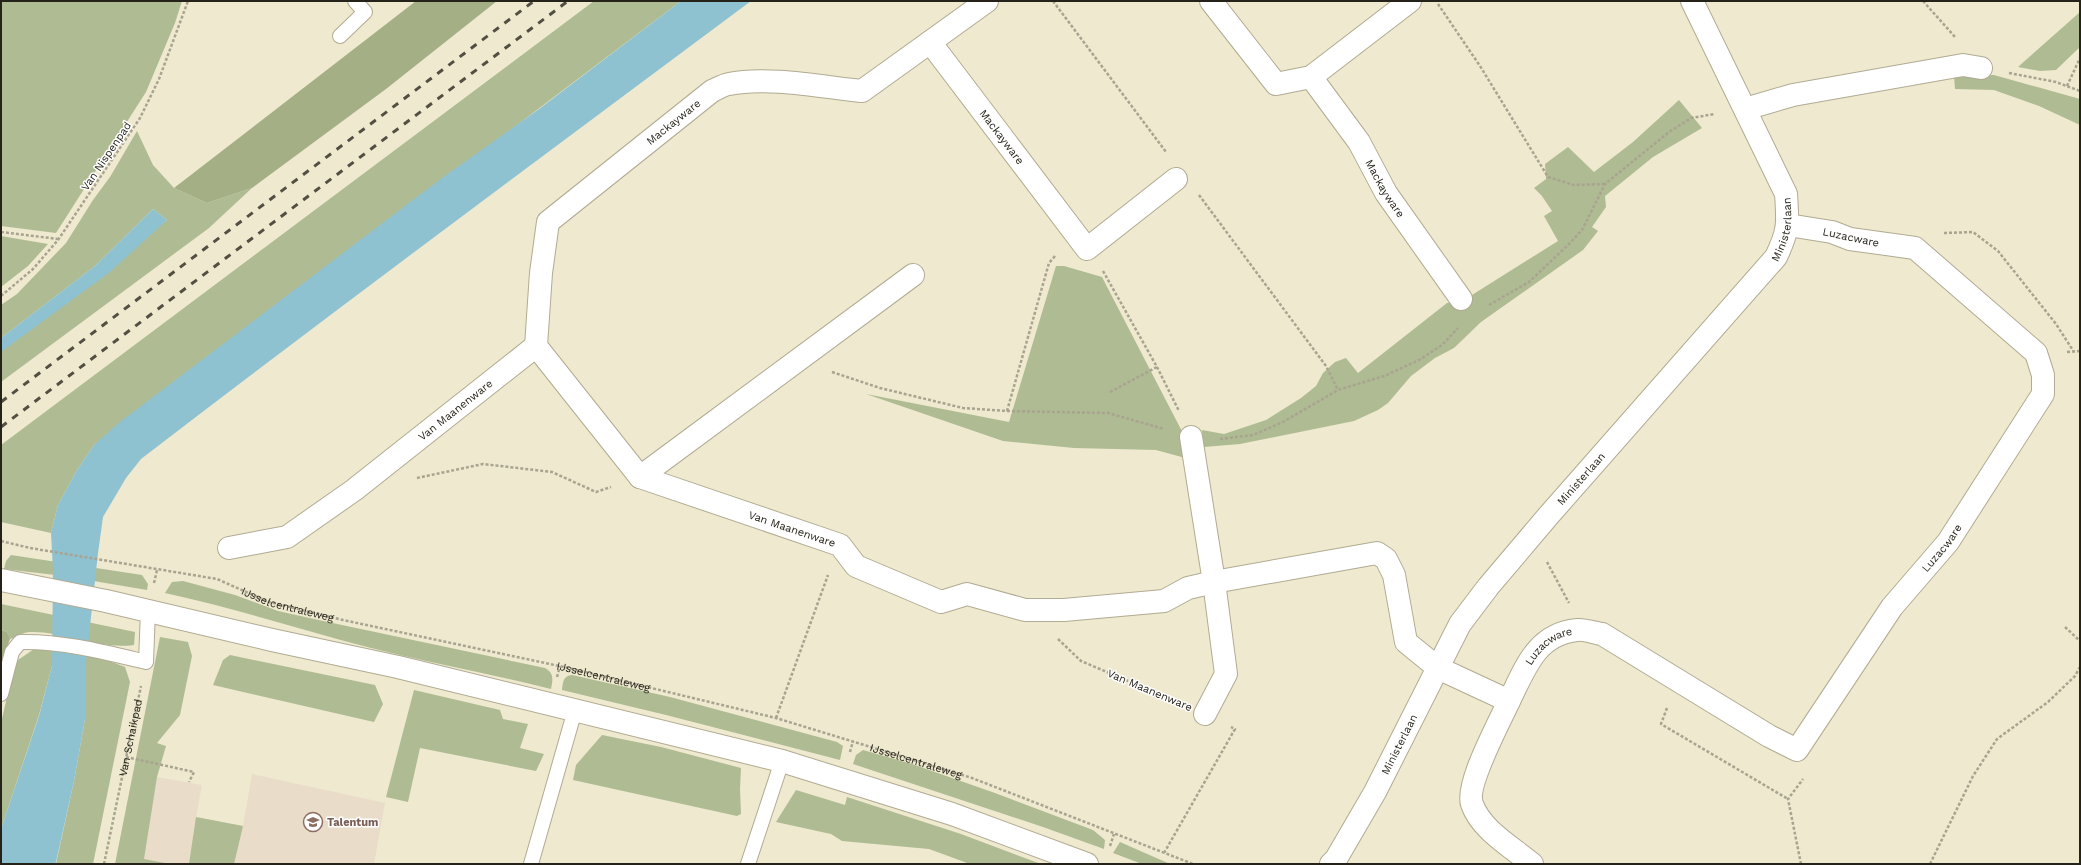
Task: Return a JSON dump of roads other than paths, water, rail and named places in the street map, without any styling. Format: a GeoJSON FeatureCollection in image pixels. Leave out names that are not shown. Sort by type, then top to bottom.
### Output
{"type":"FeatureCollection","features":[{"type":"Feature","properties":{"kind":"street","name":"Mackayware"},"geometry":{"type":"LineString","coordinates":[[536,346],[541,273],[548,222],[712,91],[727,84],[743,82],[778,82],[862,91],[987,1]]}},
{"type":"Feature","properties":{"kind":"street"},"geometry":{"type":"LineString","coordinates":[[1211,1],[1276,84],[1310,77],[1410,1]]}},
{"type":"Feature","properties":{"kind":"street","name":"Ministerlaan"},"geometry":{"type":"LineString","coordinates":[[1334,862],[1375,792],[1460,624],[1531,536],[1776,257],[1786,236],[1788,225],[1786,194],[1692,1]]}},
{"type":"Feature","properties":{"kind":"street","name":"Mackayware"},"geometry":{"type":"LineString","coordinates":[[930,42],[1087,249],[1180,177]]}},
{"type":"Feature","properties":{"kind":"street"},"geometry":{"type":"LineString","coordinates":[[1745,109],[1793,95],[1963,65],[1977,67]]}},
{"type":"Feature","properties":{"kind":"street","name":"Mackayware"},"geometry":{"type":"LineString","coordinates":[[1310,77],[1359,142],[1386,194],[1462,299]]}},
{"type":"Feature","properties":{"kind":"street","name":"Luzacware"},"geometry":{"type":"LineString","coordinates":[[1532,864],[1486,826],[1471,803],[1473,779],[1508,701],[1536,650],[1561,633],[1579,630],[1602,634],[1678,681],[1797,750],[1892,607],[1948,542],[2043,394],[2043,375],[2036,353],[1915,248],[1850,239],[1832,232],[1788,225]]}},
{"type":"Feature","properties":{"kind":"street"},"geometry":{"type":"LineString","coordinates":[[536,346],[640,477],[913,275]]}},
{"type":"Feature","properties":{"kind":"street","name":"Van Maanenware"},"geometry":{"type":"LineString","coordinates":[[229,548],[287,537],[354,490],[536,346]]}},
{"type":"Feature","properties":{"kind":"street","name":"Van Maanenware"},"geometry":{"type":"LineString","coordinates":[[1191,437],[1214,582],[1226,674],[1205,714]]}},
{"type":"Feature","properties":{"kind":"street","name":"Van Maanenware"},"geometry":{"type":"LineString","coordinates":[[640,477],[840,545],[856,566],[941,602],[967,594],[1025,610],[1064,610],[1164,601],[1188,588],[1214,582],[1377,553],[1386,559],[1394,575],[1406,642],[1438,668]]}},
{"type":"Feature","properties":{"kind":"street"},"geometry":{"type":"LineString","coordinates":[[1,580],[106,600],[782,760],[952,814],[1087,864]]}},
{"type":"Feature","properties":{"kind":"street"},"geometry":{"type":"LineString","coordinates":[[1438,668],[1508,701]]}},
{"type":"Feature","properties":{"kind":"lane"},"geometry":{"type":"LineString","coordinates":[[340,36],[366,12],[354,1]]}},
{"type":"Feature","properties":{"kind":"lane"},"geometry":{"type":"LineString","coordinates":[[1,694],[12,652],[20,642],[37,642],[100,651],[146,662],[148,610]]}},
{"type":"Feature","properties":{"kind":"lane"},"geometry":{"type":"LineString","coordinates":[[531,864],[575,710]]}},
{"type":"Feature","properties":{"kind":"lane"},"geometry":{"type":"LineString","coordinates":[[748,864],[782,760]]}},
{"type":"Feature","properties":{"kind":"water"},"geometry":{"type":"Polygon","coordinates":[[[681,1],[751,1],[445,229],[141,459],[126,478],[103,517],[85,672],[85,719],[74,781],[56,862],[55,864],[1,864],[1,829],[39,716],[52,666],[53,571],[51,533],[58,505],[77,470],[94,445],[120,422],[442,178],[539,109],[681,1]]]}},
{"type":"Feature","properties":{"kind":"water"},"geometry":{"type":"Polygon","coordinates":[[[153,209],[167,220],[110,272],[1,352],[1,338],[95,266],[153,209]]]}},
{"type":"Feature","properties":{"kind":"railway"},"geometry":{"type":"LineString","coordinates":[[1,402],[534,1]]}},
{"type":"Feature","properties":{"kind":"railway"},"geometry":{"type":"LineString","coordinates":[[1,427],[568,1]]}},
{"type":"Feature","properties":{"kind":"place","name":"Talentum"},"geometry":{"type":"Point","coordinates":[313,822]}}]}
